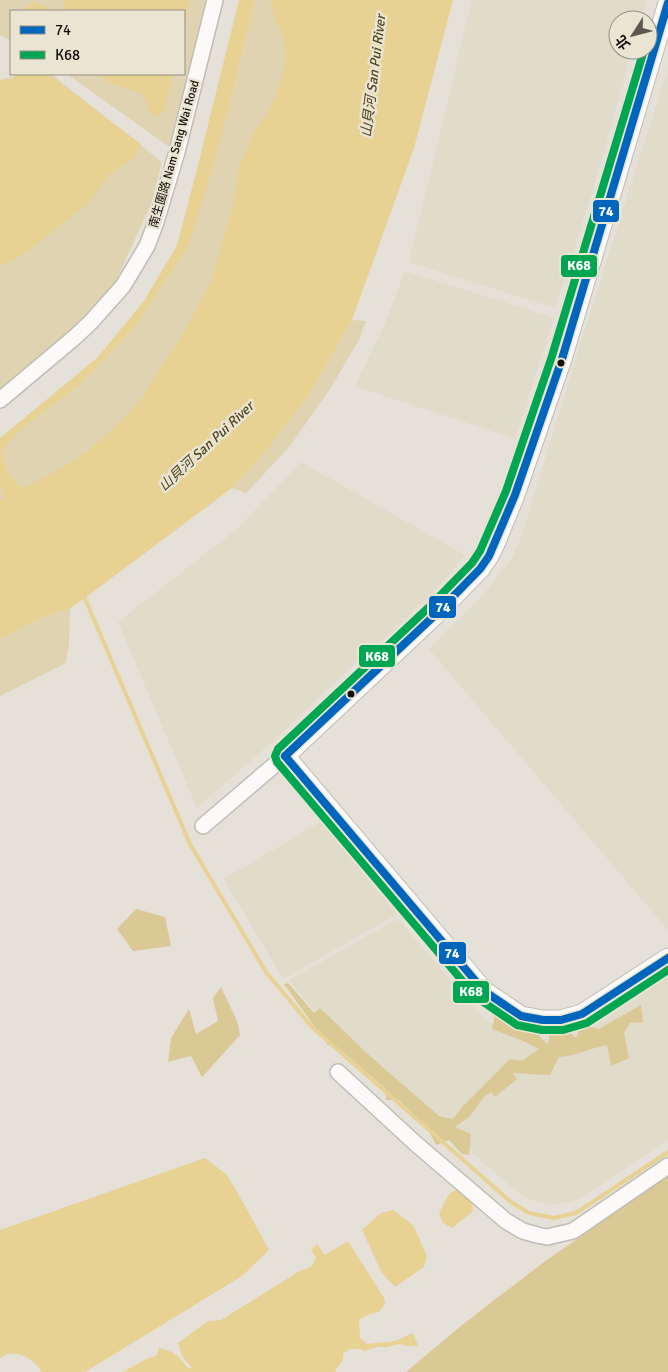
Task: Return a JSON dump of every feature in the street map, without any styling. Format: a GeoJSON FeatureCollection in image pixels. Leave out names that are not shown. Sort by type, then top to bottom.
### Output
{"type":"FeatureCollection","features":[{"type":"Feature","properties":{"kind":"street","name":"南生圍路 Nam Sang Wai Road"},"geometry":{"type":"LineString","coordinates":[[0,400],[91,322],[123,286],[146,246],[156,222],[177,152],[215,0]]}},
{"type":"Feature","properties":{"kind":"street"},"geometry":{"type":"LineString","coordinates":[[203,826],[285,756],[435,615],[480,569],[489,556],[515,495],[562,359],[668,3]]}},
{"type":"Feature","properties":{"kind":"street"},"geometry":{"type":"LineString","coordinates":[[285,756],[484,990],[521,1016],[543,1020],[561,1020],[582,1014],[668,958]]}},
{"type":"Feature","properties":{"kind":"street"},"geometry":{"type":"LineString","coordinates":[[338,1072],[415,1143],[506,1221],[523,1231],[537,1235],[547,1237],[573,1231],[668,1166]]}},
{"type":"Feature","properties":{"kind":"shaded area"},"geometry":{"type":"Polygon","coordinates":[[[0,0],[211,0],[171,148],[68,75],[185,75],[185,10],[10,10],[10,40],[0,35],[0,0]]]}},
{"type":"Feature","properties":{"kind":"shaded area"},"geometry":{"type":"Polygon","coordinates":[[[255,0],[347,0],[312,227],[0,555],[0,486],[4,497],[8,473],[3,454],[5,448],[11,439],[34,419],[80,385],[137,324],[187,248],[230,105],[255,0]]]}},
{"type":"Feature","properties":{"kind":"shaded area"},"geometry":{"type":"Polygon","coordinates":[[[472,0],[647,0],[644,10],[608,10],[608,60],[629,60],[594,187],[555,308],[409,262],[472,0]]]}},
{"type":"Feature","properties":{"kind":"shaded area"},"geometry":{"type":"Polygon","coordinates":[[[668,68],[668,930],[429,649],[483,595],[512,558],[521,538],[668,68]]]}},
{"type":"Feature","properties":{"kind":"shaded area"},"geometry":{"type":"Polygon","coordinates":[[[15,75],[52,75],[162,162],[151,204],[114,285],[75,337],[0,394],[0,82],[2,79],[15,75]]]}},
{"type":"Feature","properties":{"kind":"shaded area"},"geometry":{"type":"Polygon","coordinates":[[[405,271],[554,318],[515,439],[355,386],[384,326],[405,271]]]}},
{"type":"Feature","properties":{"kind":"shaded area"},"geometry":{"type":"Polygon","coordinates":[[[352,320],[366,321],[359,340],[330,389],[290,446],[246,493],[232,488],[270,447],[308,397],[352,320]]]}},
{"type":"Feature","properties":{"kind":"shaded area"},"geometry":{"type":"Polygon","coordinates":[[[301,462],[465,555],[440,585],[392,632],[356,662],[272,742],[197,808],[118,622],[236,530],[301,462]]]}},
{"type":"Feature","properties":{"kind":"shaded area"},"geometry":{"type":"Polygon","coordinates":[[[70,608],[69,644],[66,663],[0,696],[0,639],[39,619],[70,608]]]}},
{"type":"Feature","properties":{"kind":"shaded area"},"geometry":{"type":"Polygon","coordinates":[[[320,822],[397,914],[283,979],[224,879],[320,822]]]}},
{"type":"Feature","properties":{"kind":"shaded area"},"geometry":{"type":"Polygon","coordinates":[[[136,909],[165,917],[171,946],[133,951],[117,929],[136,909]]]}},
{"type":"Feature","properties":{"kind":"shaded area"},"geometry":{"type":"Polygon","coordinates":[[[398,919],[484,1019],[502,1030],[541,1040],[561,1038],[584,1031],[604,1020],[668,977],[668,1140],[585,1196],[573,1201],[560,1204],[544,1203],[531,1200],[516,1191],[310,1006],[289,980],[398,919]]]}},
{"type":"Feature","properties":{"kind":"shaded area"},"geometry":{"type":"Polygon","coordinates":[[[288,983],[314,1013],[320,1008],[370,1056],[439,1116],[453,1119],[462,1107],[510,1059],[522,1061],[539,1049],[492,1029],[495,1014],[515,1000],[523,1030],[534,1030],[548,1045],[550,1031],[563,1027],[576,1038],[581,1025],[599,1029],[641,1005],[643,1022],[630,1023],[624,1033],[629,1058],[611,1066],[607,1045],[559,1057],[550,1075],[513,1073],[517,1079],[495,1097],[491,1092],[484,1097],[469,1117],[455,1127],[471,1134],[469,1155],[462,1154],[449,1140],[436,1145],[428,1129],[399,1100],[386,1100],[386,1089],[349,1057],[327,1044],[284,984],[288,983]]]}},
{"type":"Feature","properties":{"kind":"shaded area"},"geometry":{"type":"Polygon","coordinates":[[[221,987],[237,1021],[240,1035],[202,1077],[191,1056],[168,1062],[171,1038],[189,1009],[196,1034],[218,1021],[213,998],[221,987]]]}},
{"type":"Feature","properties":{"kind":"shaded area"},"geometry":{"type":"Polygon","coordinates":[[[668,1176],[668,1372],[406,1372],[462,1325],[544,1262],[668,1176]]]}},
{"type":"Feature","properties":{"kind":"water"},"geometry":{"type":"Polygon","coordinates":[[[65,0],[190,0],[185,23],[185,10],[62,10],[65,0]]]}},
{"type":"Feature","properties":{"kind":"water","name":"山貝河 San Pui River"},"geometry":{"type":"Polygon","coordinates":[[[239,0],[255,0],[230,105],[203,200],[187,248],[137,324],[80,385],[34,419],[11,439],[3,454],[8,473],[21,488],[34,483],[89,450],[121,421],[143,397],[177,344],[211,282],[233,205],[239,167],[254,132],[268,113],[283,72],[285,58],[284,39],[275,19],[270,0],[453,0],[414,148],[352,320],[308,397],[270,447],[232,488],[70,608],[39,619],[0,639],[0,500],[4,497],[0,486],[0,438],[97,358],[144,301],[177,245],[239,0]]]}},
{"type":"Feature","properties":{"kind":"water"},"geometry":{"type":"Polygon","coordinates":[[[33,2],[42,4],[50,10],[22,10],[33,2]]]}},
{"type":"Feature","properties":{"kind":"water"},"geometry":{"type":"Polygon","coordinates":[[[15,75],[49,75],[141,144],[134,158],[111,173],[88,203],[27,252],[5,265],[0,264],[0,82],[2,79],[12,80],[15,75]]]}},
{"type":"Feature","properties":{"kind":"water"},"geometry":{"type":"Polygon","coordinates":[[[100,75],[173,75],[165,109],[159,117],[149,113],[141,93],[107,82],[100,75]]]}},
{"type":"Feature","properties":{"kind":"water"},"geometry":{"type":"Polygon","coordinates":[[[205,1158],[226,1174],[269,1250],[242,1276],[85,1372],[42,1372],[34,1362],[18,1354],[6,1355],[0,1358],[0,1230],[205,1158]]]}},
{"type":"Feature","properties":{"kind":"water"},"geometry":{"type":"Polygon","coordinates":[[[457,1189],[472,1202],[473,1211],[452,1228],[443,1223],[439,1213],[449,1194],[457,1189]]]}},
{"type":"Feature","properties":{"kind":"water"},"geometry":{"type":"Polygon","coordinates":[[[393,1210],[413,1225],[427,1256],[424,1267],[395,1287],[382,1273],[362,1230],[381,1213],[393,1210]]]}},
{"type":"Feature","properties":{"kind":"water"},"geometry":{"type":"Polygon","coordinates":[[[348,1241],[384,1298],[385,1304],[379,1312],[359,1319],[360,1338],[367,1344],[395,1341],[413,1333],[418,1346],[400,1344],[376,1347],[365,1351],[350,1349],[343,1354],[343,1361],[335,1370],[336,1372],[123,1372],[148,1358],[156,1356],[159,1348],[173,1353],[189,1369],[192,1368],[182,1356],[178,1343],[208,1321],[221,1320],[298,1272],[312,1266],[316,1258],[311,1250],[317,1244],[325,1255],[348,1241]]]}},
{"type":"Feature","properties":{"kind":"waterway"},"geometry":{"type":"LineString","coordinates":[[84,596],[190,844],[266,972],[312,1027],[511,1202],[529,1213],[554,1218],[576,1213],[668,1152]]}},
{"type":"Feature","properties":{"kind":"transit line","name":"74"},"geometry":{"type":"LineString","coordinates":[[285,756],[435,615],[480,569],[489,556],[515,495],[562,359],[668,3]]}},
{"type":"Feature","properties":{"kind":"transit line","name":"K68"},"geometry":{"type":"LineString","coordinates":[[641,60],[552,356],[506,491],[480,551],[472,563],[428,608],[278,749],[275,756],[277,762],[476,997],[517,1025],[542,1030],[563,1030],[587,1023],[668,970]]}},
{"type":"Feature","properties":{"kind":"transit line","name":"74"},"geometry":{"type":"LineString","coordinates":[[285,756],[484,991],[521,1016],[543,1020],[561,1020],[582,1014],[668,958]]}}]}
